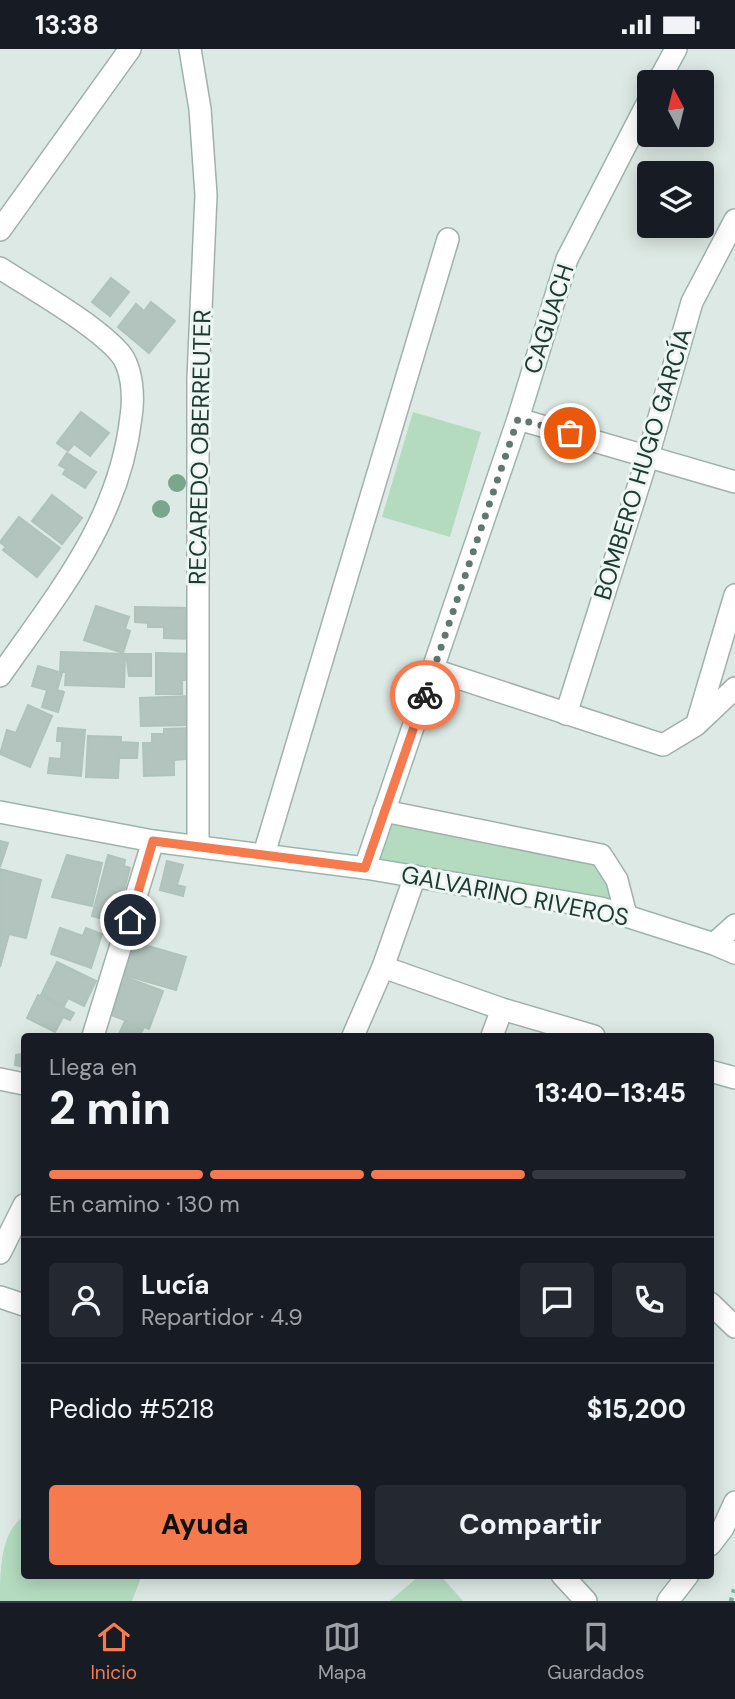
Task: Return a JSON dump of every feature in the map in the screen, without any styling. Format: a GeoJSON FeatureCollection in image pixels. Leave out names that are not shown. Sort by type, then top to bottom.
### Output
{"type":"FeatureCollection","features":[{"type":"Feature","properties":{"kind":"street"},"geometry":{"type":"LineString","coordinates":[[0,230],[130,49]]}},
{"type":"Feature","properties":{"kind":"street","name":"RECAREDO OBERREUTER"},"geometry":{"type":"LineString","coordinates":[[190,49],[200,109],[206,194],[198,377],[198,846]]}},
{"type":"Feature","properties":{"kind":"street"},"geometry":{"type":"LineString","coordinates":[[665,70],[676,49]]}},
{"type":"Feature","properties":{"kind":"street","name":"CAGUACH"},"geometry":{"type":"LineString","coordinates":[[365,868],[518,419],[568,259],[637,124]]}},
{"type":"Feature","properties":{"kind":"street","name":"BOMBERO HUGO GARCÍA"},"geometry":{"type":"LineString","coordinates":[[566,714],[648,456],[692,302],[735,220]]}},
{"type":"Feature","properties":{"kind":"street"},"geometry":{"type":"LineString","coordinates":[[264,854],[449,239]]}},
{"type":"Feature","properties":{"kind":"street"},"geometry":{"type":"LineString","coordinates":[[0,268],[120,352],[129,375],[133,401],[127,453],[111,503],[84,555],[0,676]]}},
{"type":"Feature","properties":{"kind":"street"},"geometry":{"type":"LineString","coordinates":[[518,419],[735,482]]}},
{"type":"Feature","properties":{"kind":"street"},"geometry":{"type":"LineString","coordinates":[[696,725],[735,595]]}},
{"type":"Feature","properties":{"kind":"street"},"geometry":{"type":"LineString","coordinates":[[434,670],[663,745],[696,725],[735,688]]}},
{"type":"Feature","properties":{"kind":"street"},"geometry":{"type":"LineString","coordinates":[[384,811],[601,855],[617,880],[626,915]]}},
{"type":"Feature","properties":{"kind":"street","name":"GALVARINO RIVEROS"},"geometry":{"type":"LineString","coordinates":[[0,812],[153,841],[415,876],[626,915],[735,953]]}},
{"type":"Feature","properties":{"kind":"street"},"geometry":{"type":"LineString","coordinates":[[94,1033],[153,841]]}},
{"type":"Feature","properties":{"kind":"street"},"geometry":{"type":"LineString","coordinates":[[353,1033],[383,967],[415,876]]}},
{"type":"Feature","properties":{"kind":"street"},"geometry":{"type":"LineString","coordinates":[[714,944],[735,925]]}},
{"type":"Feature","properties":{"kind":"street"},"geometry":{"type":"LineString","coordinates":[[383,967],[502,1009],[584,1033]]}},
{"type":"Feature","properties":{"kind":"street"},"geometry":{"type":"LineString","coordinates":[[493,1033],[502,1009]]}},
{"type":"Feature","properties":{"kind":"street"},"geometry":{"type":"LineString","coordinates":[[714,1072],[735,1078]]}},
{"type":"Feature","properties":{"kind":"street"},"geometry":{"type":"LineString","coordinates":[[0,1079],[21,1083]]}},
{"type":"Feature","properties":{"kind":"street"},"geometry":{"type":"LineString","coordinates":[[0,1252],[21,1211]]}},
{"type":"Feature","properties":{"kind":"street"},"geometry":{"type":"LineString","coordinates":[[0,1297],[21,1304]]}},
{"type":"Feature","properties":{"kind":"street"},"geometry":{"type":"LineString","coordinates":[[714,1307],[735,1327]]}},
{"type":"Feature","properties":{"kind":"street"},"geometry":{"type":"LineString","coordinates":[[714,1540],[723,1528],[735,1502]]}},
{"type":"Feature","properties":{"kind":"street"},"geometry":{"type":"LineString","coordinates":[[566,1579],[586,1601]]}},
{"type":"Feature","properties":{"kind":"street"},"geometry":{"type":"LineString","coordinates":[[668,1601],[685,1579]]}},
{"type":"Feature","properties":{"kind":"path"},"geometry":{"type":"LineString","coordinates":[[731,1601],[735,1586]]}},
{"type":"Feature","properties":{"kind":"green space"},"geometry":{"type":"Polygon","coordinates":[[[413,412],[481,432],[450,537],[382,517],[413,412]]]}},
{"type":"Feature","properties":{"kind":"green space"},"geometry":{"type":"Polygon","coordinates":[[[389,821],[596,861],[607,873],[616,904],[522,884],[375,862],[389,821]]]}},
{"type":"Feature","properties":{"kind":"green space"},"geometry":{"type":"Polygon","coordinates":[[[21,1519],[21,1579],[140,1579],[132,1601],[0,1601],[3,1554],[16,1523],[21,1519]]]}},
{"type":"Feature","properties":{"kind":"green space"},"geometry":{"type":"Polygon","coordinates":[[[415,1579],[444,1579],[463,1601],[390,1601],[415,1579]]]}},
{"type":"Feature","properties":{"kind":"building"},"geometry":{"type":"Polygon","coordinates":[[[111,278],[129,292],[110,316],[92,302],[111,278]]]}},
{"type":"Feature","properties":{"kind":"building"},"geometry":{"type":"Polygon","coordinates":[[[151,302],[175,321],[149,353],[118,327],[136,304],[144,311],[151,302]]]}},
{"type":"Feature","properties":{"kind":"building"},"geometry":{"type":"Polygon","coordinates":[[[81,412],[109,433],[90,456],[74,444],[68,451],[57,443],[81,412]]]}},
{"type":"Feature","properties":{"kind":"building"},"geometry":{"type":"Polygon","coordinates":[[[67,453],[96,472],[85,488],[63,474],[66,469],[59,465],[67,453]]]}},
{"type":"Feature","properties":{"kind":"building"},"geometry":{"type":"Polygon","coordinates":[[[52,495],[82,518],[62,544],[32,521],[52,495]]]}},
{"type":"Feature","properties":{"kind":"building"},"geometry":{"type":"Polygon","coordinates":[[[19,517],[60,548],[37,577],[3,550],[6,547],[0,542],[19,517]]]}},
{"type":"Feature","properties":{"kind":"building"},"geometry":{"type":"Polygon","coordinates":[[[96,606],[129,617],[125,629],[130,631],[123,653],[84,640],[96,606]]]}},
{"type":"Feature","properties":{"kind":"building"},"geometry":{"type":"Polygon","coordinates":[[[135,607],[192,608],[192,639],[164,638],[164,627],[148,627],[148,623],[135,622],[135,607]]]}},
{"type":"Feature","properties":{"kind":"building"},"geometry":{"type":"Polygon","coordinates":[[[61,652],[125,654],[124,687],[65,685],[66,672],[60,672],[61,652]]]}},
{"type":"Feature","properties":{"kind":"building"},"geometry":{"type":"Polygon","coordinates":[[[156,653],[195,654],[189,680],[182,680],[182,694],[156,694],[156,653]]]}},
{"type":"Feature","properties":{"kind":"building"},"geometry":{"type":"Polygon","coordinates":[[[126,654],[151,654],[151,676],[129,676],[126,654]]]}},
{"type":"Feature","properties":{"kind":"building"},"geometry":{"type":"Polygon","coordinates":[[[38,666],[62,673],[57,690],[64,692],[58,712],[42,707],[47,690],[32,686],[38,666]]]}},
{"type":"Feature","properties":{"kind":"building"},"geometry":{"type":"Polygon","coordinates":[[[190,696],[192,725],[141,726],[140,698],[190,696]]]}},
{"type":"Feature","properties":{"kind":"building"},"geometry":{"type":"Polygon","coordinates":[[[28,705],[52,716],[30,767],[0,754],[7,730],[16,733],[28,705]]]}},
{"type":"Feature","properties":{"kind":"building"},"geometry":{"type":"Polygon","coordinates":[[[58,728],[85,730],[81,776],[48,773],[50,758],[61,759],[62,741],[57,741],[58,728]]]}},
{"type":"Feature","properties":{"kind":"building"},"geometry":{"type":"Polygon","coordinates":[[[194,728],[195,746],[186,759],[174,760],[174,775],[144,776],[143,743],[152,743],[152,734],[164,734],[164,729],[194,728]]]}},
{"type":"Feature","properties":{"kind":"building"},"geometry":{"type":"Polygon","coordinates":[[[88,736],[121,737],[121,742],[138,743],[137,758],[119,758],[118,778],[86,777],[88,736]]]}},
{"type":"Feature","properties":{"kind":"building"},"geometry":{"type":"Polygon","coordinates":[[[0,841],[8,843],[0,867],[0,841]]]}},
{"type":"Feature","properties":{"kind":"building"},"geometry":{"type":"Polygon","coordinates":[[[67,855],[102,863],[92,906],[52,897],[67,855]]]}},
{"type":"Feature","properties":{"kind":"building"},"geometry":{"type":"Polygon","coordinates":[[[108,855],[125,860],[124,866],[130,868],[121,902],[127,903],[122,924],[92,916],[108,855]]]}},
{"type":"Feature","properties":{"kind":"building"},"geometry":{"type":"Polygon","coordinates":[[[167,861],[183,865],[177,885],[185,887],[183,896],[160,890],[167,861]]]}},
{"type":"Feature","properties":{"kind":"building"},"geometry":{"type":"Polygon","coordinates":[[[0,869],[41,880],[26,938],[9,934],[0,967],[0,869]]]}},
{"type":"Feature","properties":{"kind":"building"},"geometry":{"type":"Polygon","coordinates":[[[60,928],[83,936],[86,928],[102,934],[91,968],[51,954],[60,928]]]}},
{"type":"Feature","properties":{"kind":"building"},"geometry":{"type":"Polygon","coordinates":[[[134,942],[186,957],[176,990],[124,975],[134,942]]]}},
{"type":"Feature","properties":{"kind":"building"},"geometry":{"type":"Polygon","coordinates":[[[57,962],[96,981],[84,1006],[68,998],[64,1006],[41,995],[57,962]]]}},
{"type":"Feature","properties":{"kind":"building"},"geometry":{"type":"Polygon","coordinates":[[[125,977],[163,991],[149,1029],[111,1015],[125,977]]]}},
{"type":"Feature","properties":{"kind":"building"},"geometry":{"type":"Polygon","coordinates":[[[38,995],[74,1013],[70,1020],[63,1017],[55,1032],[27,1018],[38,995]]]}},
{"type":"Feature","properties":{"kind":"building"},"geometry":{"type":"Polygon","coordinates":[[[125,1021],[143,1029],[141,1033],[119,1033],[125,1021]]]}},
{"type":"Feature","properties":{"kind":"building"},"geometry":{"type":"Polygon","coordinates":[[[21,1054],[21,1066],[15,1065],[16,1055],[21,1054]]]}},
{"type":"Feature","properties":{"kind":"way so far"},"geometry":{"type":"LineString","coordinates":[[425,695],[518,419],[570,433]]}},
{"type":"Feature","properties":{"kind":"route"},"geometry":{"type":"LineString","coordinates":[[130,920],[153,841],[365,868],[425,695]]}}]}
